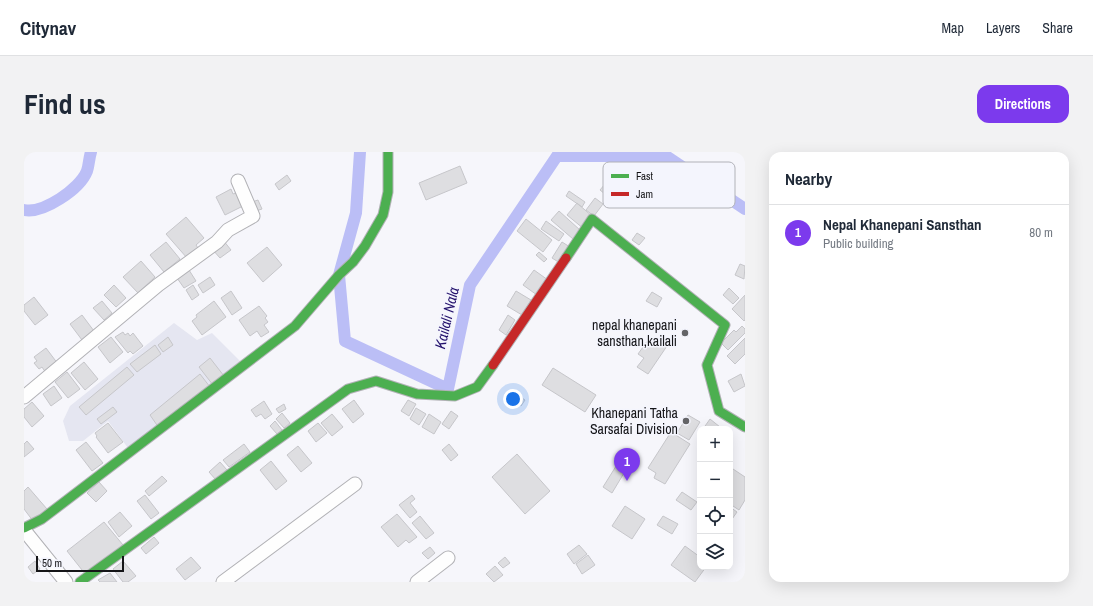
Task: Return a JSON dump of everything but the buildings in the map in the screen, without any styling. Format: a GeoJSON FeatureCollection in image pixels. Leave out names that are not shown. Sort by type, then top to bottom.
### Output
{"type":"FeatureCollection","features":[{"type":"Feature","properties":{"kind":"street"},"geometry":{"type":"LineString","coordinates":[[66,582],[24,529],[42,519],[295,326],[339,275],[353,262],[383,215],[388,192],[388,152]]}},
{"type":"Feature","properties":{"kind":"street"},"geometry":{"type":"LineString","coordinates":[[24,397],[158,285],[217,242],[228,230],[253,216],[238,181]]}},
{"type":"Feature","properties":{"kind":"street"},"geometry":{"type":"LineString","coordinates":[[80,582],[348,389],[376,381],[417,394],[455,396],[477,387],[489,372],[592,219],[725,325],[708,365],[719,411],[745,427]]}},
{"type":"Feature","properties":{"kind":"street"},"geometry":{"type":"LineString","coordinates":[[223,582],[355,484]]}},
{"type":"Feature","properties":{"kind":"street"},"geometry":{"type":"LineString","coordinates":[[417,582],[448,558]]}},
{"type":"Feature","properties":{"kind":"shaded area"},"geometry":{"type":"Polygon","coordinates":[[[174,323],[197,340],[212,333],[242,363],[128,448],[108,421],[83,441],[69,441],[63,421],[70,406],[174,323]]]}},
{"type":"Feature","properties":{"kind":"waterway","name":"Kailali Nala"},"geometry":{"type":"LineString","coordinates":[[24,210],[41,208],[60,199],[69,192],[77,185],[87,171],[91,152]]}},
{"type":"Feature","properties":{"kind":"waterway","name":"Kailali Nala"},"geometry":{"type":"LineString","coordinates":[[360,152],[356,213],[339,275],[345,341],[448,389],[470,285],[557,156],[666,156],[675,162]]}},
{"type":"Feature","properties":{"kind":"waterway","name":"Kailali Nala"},"geometry":{"type":"LineString","coordinates":[[735,202],[745,209]]}},
{"type":"Feature","properties":{"kind":"traffic: fast"},"geometry":{"type":"LineString","coordinates":[[24,528],[42,519],[295,326],[339,275],[353,262],[365,246],[383,215],[388,192],[388,152]]}},
{"type":"Feature","properties":{"kind":"traffic: fast"},"geometry":{"type":"LineString","coordinates":[[566,258],[592,219],[725,325],[707,365],[719,411],[745,427]]}},
{"type":"Feature","properties":{"kind":"traffic: fast"},"geometry":{"type":"LineString","coordinates":[[80,582],[348,389],[376,381],[417,394],[455,396],[477,387],[493,365]]}},
{"type":"Feature","properties":{"kind":"traffic: jam"},"geometry":{"type":"LineString","coordinates":[[493,365],[566,258]]}},
{"type":"Feature","properties":{"kind":"place","name":"nepal khanepani sansthan,kailali"},"geometry":{"type":"Point","coordinates":[685,333]}},
{"type":"Feature","properties":{"kind":"place","name":"Khanepani Tatha Sarsafai Division"},"geometry":{"type":"Point","coordinates":[686,421]}},
{"type":"Feature","properties":{"kind":"place","name":"Nepal Khanepani Sansthan"},"geometry":{"type":"Point","coordinates":[627,481]}}]}
